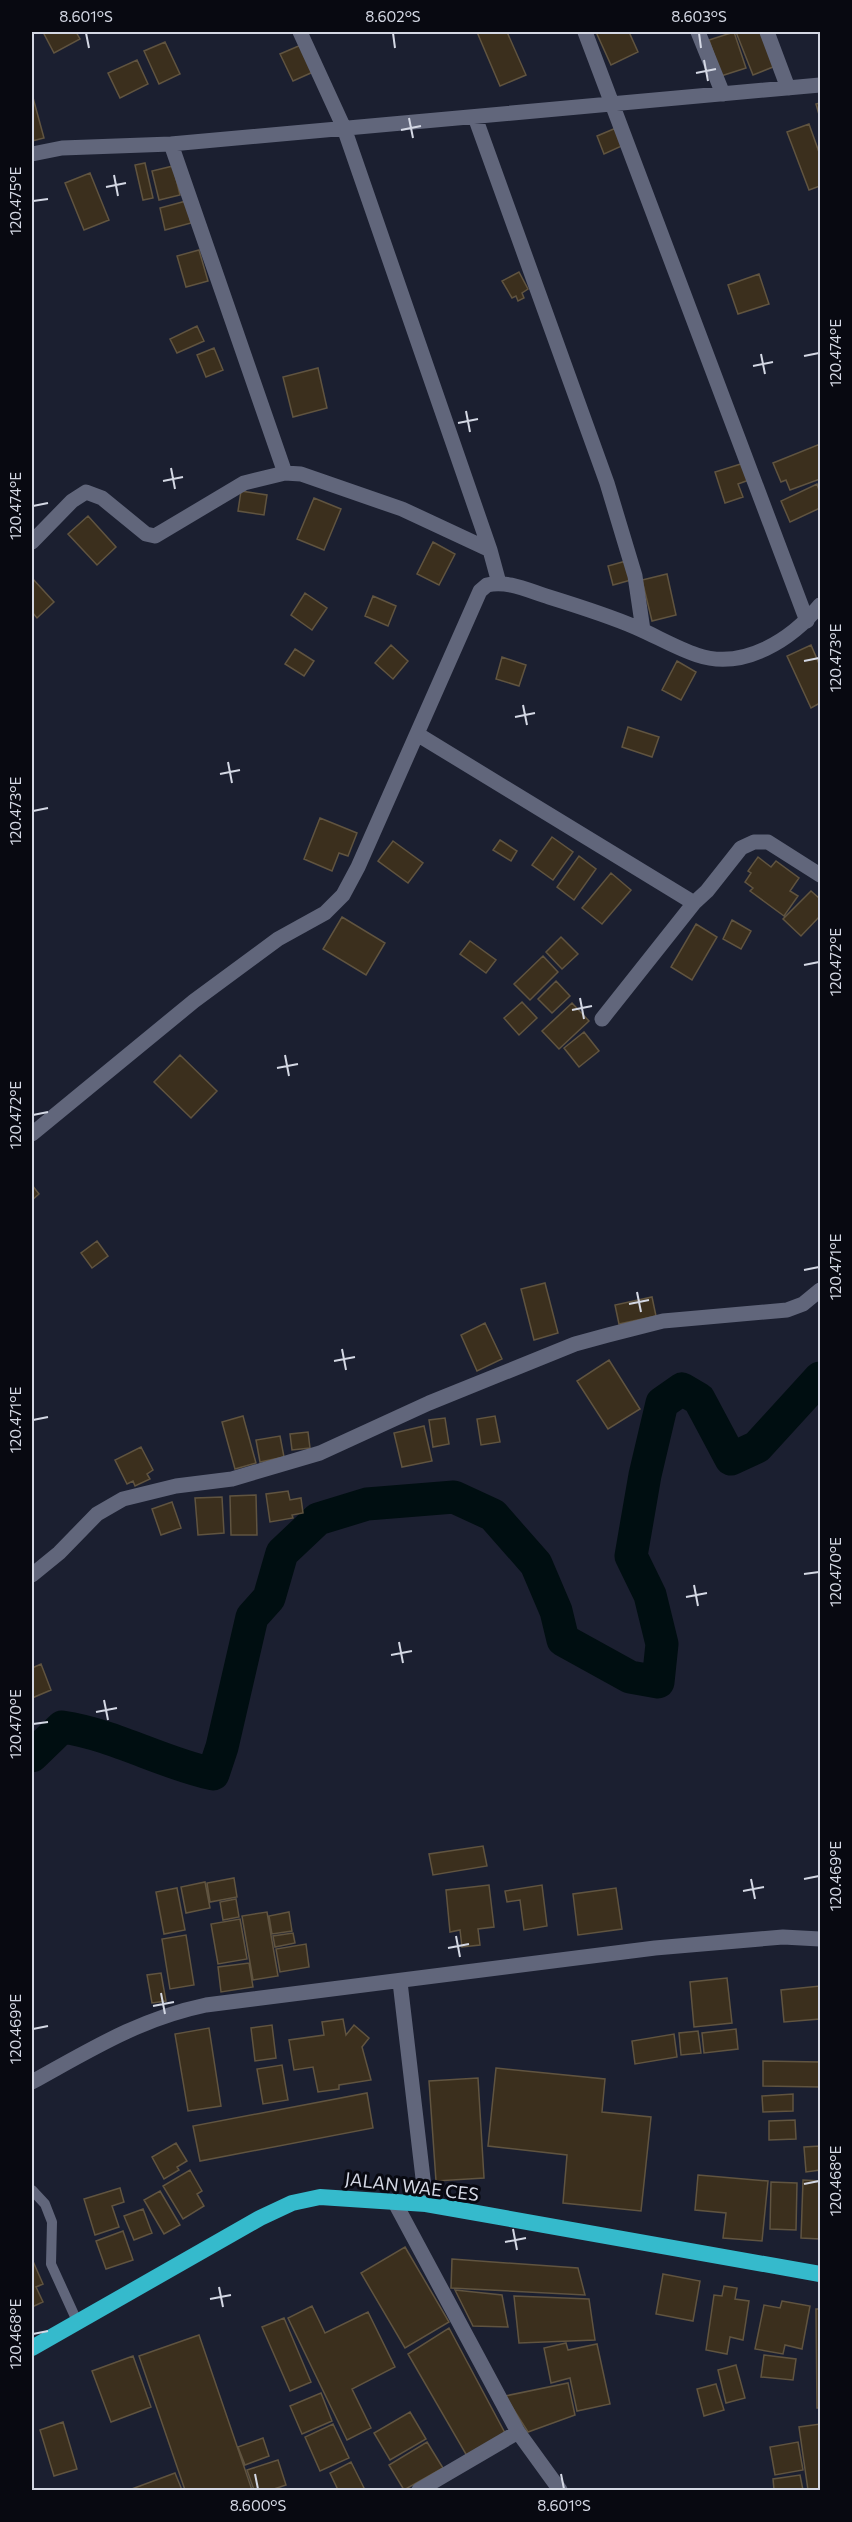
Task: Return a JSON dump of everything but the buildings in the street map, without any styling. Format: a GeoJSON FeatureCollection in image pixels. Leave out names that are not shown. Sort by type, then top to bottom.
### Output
{"type":"FeatureCollection","features":[{"type":"Feature","properties":{"kind":"highway","name":"JALAN WAE CES"},"geometry":{"type":"LineString","coordinates":[[32,2348],[260,2218],[292,2204],[336,2196],[426,2204],[820,2274]]}},
{"type":"Feature","properties":{"kind":"street"},"geometry":{"type":"LineString","coordinates":[[300,32],[344,128],[490,550],[499,583]]}},
{"type":"Feature","properties":{"kind":"street"},"geometry":{"type":"LineString","coordinates":[[585,32],[807,621]]}},
{"type":"Feature","properties":{"kind":"street"},"geometry":{"type":"LineString","coordinates":[[698,32],[723,94]]}},
{"type":"Feature","properties":{"kind":"street"},"geometry":{"type":"LineString","coordinates":[[767,32],[788,88]]}},
{"type":"Feature","properties":{"kind":"street"},"geometry":{"type":"LineString","coordinates":[[32,154],[62,148],[171,144],[820,85]]}},
{"type":"Feature","properties":{"kind":"street"},"geometry":{"type":"LineString","coordinates":[[475,117],[607,483],[635,576],[643,630]]}},
{"type":"Feature","properties":{"kind":"street"},"geometry":{"type":"LineString","coordinates":[[171,144],[285,473]]}},
{"type":"Feature","properties":{"kind":"street"},"geometry":{"type":"LineString","coordinates":[[32,543],[72,501],[86,492],[102,498],[147,534],[155,536],[244,483],[285,473],[301,474],[402,509],[490,550]]}},
{"type":"Feature","properties":{"kind":"street"},"geometry":{"type":"LineString","coordinates":[[32,1134],[194,1001],[278,939],[325,913],[337,903],[358,867],[480,591],[487,585],[499,583],[610,616],[698,656],[721,660],[750,655],[785,639],[807,621],[820,605]]}},
{"type":"Feature","properties":{"kind":"street"},"geometry":{"type":"LineString","coordinates":[[417,734],[694,903]]}},
{"type":"Feature","properties":{"kind":"street"},"geometry":{"type":"LineString","coordinates":[[602,1019],[741,848],[754,842],[768,842],[820,875]]}},
{"type":"Feature","properties":{"kind":"street"},"geometry":{"type":"LineString","coordinates":[[32,1575],[59,1553],[97,1514],[123,1499],[176,1486],[232,1479],[320,1453],[429,1403],[575,1344],[663,1322],[787,1310],[803,1304],[820,1290]]}},
{"type":"Feature","properties":{"kind":"street"},"geometry":{"type":"LineString","coordinates":[[32,2082],[129,2028],[175,2012],[206,2006],[655,1948],[783,1937],[820,1938]]}},
{"type":"Feature","properties":{"kind":"street"},"geometry":{"type":"LineString","coordinates":[[400,1982],[426,2204]]}},
{"type":"Feature","properties":{"kind":"street"},"geometry":{"type":"LineString","coordinates":[[394,2201],[518,2432],[560,2490]]}},
{"type":"Feature","properties":{"kind":"street"},"geometry":{"type":"LineString","coordinates":[[418,2490],[518,2432]]}},
{"type":"Feature","properties":{"kind":"lane"},"geometry":{"type":"LineString","coordinates":[[32,2190],[45,2204],[49,2213],[53,2241],[51,2264],[77,2321]]}},
{"type":"Feature","properties":{"kind":"waterway"},"geometry":{"type":"LineString","coordinates":[[32,1756],[62,1727],[101,1736],[174,1763],[213,1774],[222,1747],[252,1617],[269,1598],[282,1553],[318,1519],[367,1504],[454,1497],[493,1515],[536,1564],[556,1611],[563,1640],[630,1677],[658,1682],[662,1644],[650,1595],[631,1556],[645,1475],[662,1403],[682,1389],[699,1399],[731,1459],[757,1447],[820,1378]]}}]}
